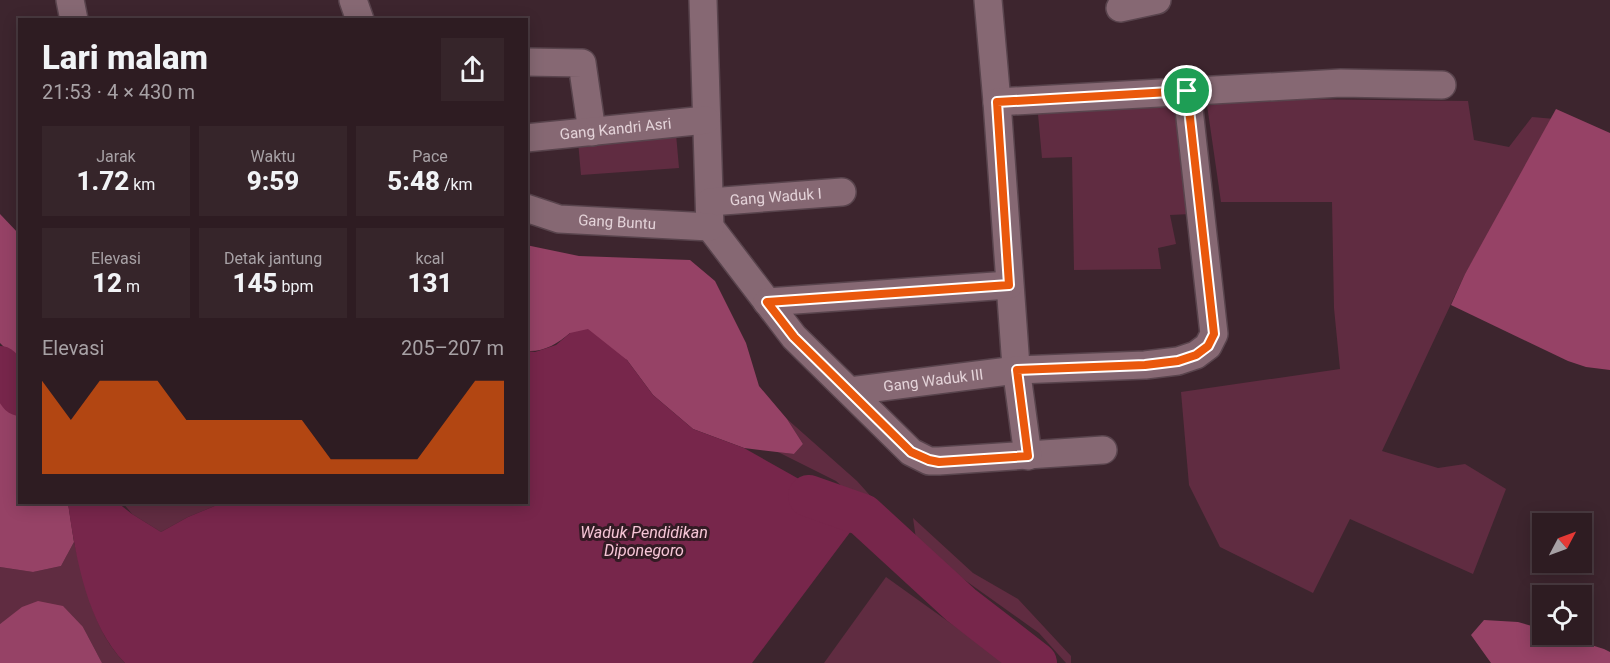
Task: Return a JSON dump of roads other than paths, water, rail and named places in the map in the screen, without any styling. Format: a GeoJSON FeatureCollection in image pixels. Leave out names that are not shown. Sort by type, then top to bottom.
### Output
{"type":"FeatureCollection","features":[{"type":"Feature","properties":{"kind":"street"},"geometry":{"type":"LineString","coordinates":[[70,0],[74,18]]}},
{"type":"Feature","properties":{"kind":"street"},"geometry":{"type":"LineString","coordinates":[[353,0],[359,18]]}},
{"type":"Feature","properties":{"kind":"street"},"geometry":{"type":"LineString","coordinates":[[703,0],[710,215],[767,302],[794,337],[911,452],[929,460],[955,461],[1103,450]]}},
{"type":"Feature","properties":{"kind":"street"},"geometry":{"type":"LineString","coordinates":[[988,0],[1009,285],[1028,456]]}},
{"type":"Feature","properties":{"kind":"street"},"geometry":{"type":"LineString","coordinates":[[1120,8],[1156,0]]}},
{"type":"Feature","properties":{"kind":"street"},"geometry":{"type":"LineString","coordinates":[[528,62],[582,63],[591,132]]}},
{"type":"Feature","properties":{"kind":"street"},"geometry":{"type":"LineString","coordinates":[[997,102],[1341,83],[1442,85]]}},
{"type":"Feature","properties":{"kind":"street","name":"Gang Waduk III"},"geometry":{"type":"LineString","coordinates":[[850,391],[1017,370],[1145,365],[1178,361],[1196,355],[1208,346],[1214,334],[1187,91]]}},
{"type":"Feature","properties":{"kind":"street","name":"Gang Kandri Asri"},"geometry":{"type":"LineString","coordinates":[[528,138],[706,120]]}},
{"type":"Feature","properties":{"kind":"street","name":"Gang Waduk I"},"geometry":{"type":"LineString","coordinates":[[710,215],[842,192]]}},
{"type":"Feature","properties":{"kind":"street","name":"Gang Buntu"},"geometry":{"type":"LineString","coordinates":[[528,209],[559,219],[710,215]]}},
{"type":"Feature","properties":{"kind":"street"},"geometry":{"type":"LineString","coordinates":[[767,302],[1009,285]]}},
{"type":"Feature","properties":{"kind":"water","name":"Waduk Pendidikan Diponegoro"},"geometry":{"type":"Polygon","coordinates":[[[588,329],[627,360],[653,395],[693,429],[744,448],[863,515],[752,663],[125,663],[112,647],[101,629],[85,588],[68,504],[119,504],[161,532],[188,517],[220,504],[528,504],[528,351],[535,352],[556,345],[570,333],[588,329]]]}},
{"type":"Feature","properties":{"kind":"waterway"},"geometry":{"type":"LineString","coordinates":[[0,367],[18,392]]}},
{"type":"Feature","properties":{"kind":"waterway"},"geometry":{"type":"LineString","coordinates":[[809,496],[863,515],[961,605],[1036,663]]}}]}
